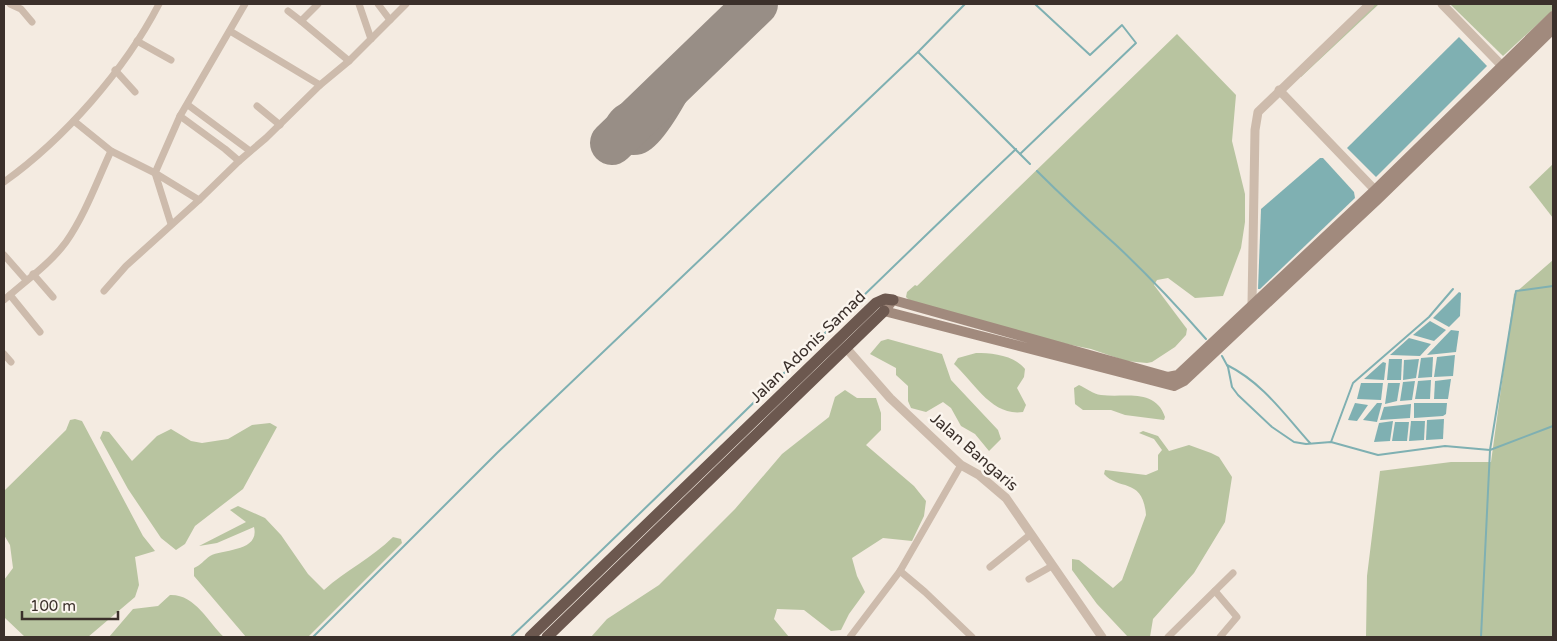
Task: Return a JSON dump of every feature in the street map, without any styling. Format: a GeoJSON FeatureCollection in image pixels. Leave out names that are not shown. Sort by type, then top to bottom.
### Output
{"type":"FeatureCollection","features":[{"type":"Feature","properties":{"kind":"highway","name":"Jalan Adonis Samad"},"geometry":{"type":"LineString","coordinates":[[547,637],[876,303],[885,299],[893,300]]}},
{"type":"Feature","properties":{"kind":"highway","name":"Jalan Adonis Samad"},"geometry":{"type":"LineString","coordinates":[[530,637],[747,436],[847,349],[884,311]]}},
{"type":"Feature","properties":{"kind":"main road"},"geometry":{"type":"LineString","coordinates":[[1255,308],[1378,200],[1505,69],[1553,16]]}},
{"type":"Feature","properties":{"kind":"main road"},"geometry":{"type":"LineString","coordinates":[[893,300],[1168,377],[1178,375],[1222,340],[1375,190],[1505,69],[1553,29]]}},
{"type":"Feature","properties":{"kind":"main road","name":"Jalan Adonis Samad"},"geometry":{"type":"LineString","coordinates":[[884,311],[893,300]]}},
{"type":"Feature","properties":{"kind":"main road"},"geometry":{"type":"LineString","coordinates":[[884,311],[1168,386],[1184,381],[1212,348]]}},
{"type":"Feature","properties":{"kind":"street"},"geometry":{"type":"LineString","coordinates":[[10,4],[20,9],[32,22]]}},
{"type":"Feature","properties":{"kind":"street"},"geometry":{"type":"LineString","coordinates":[[4,182],[74,121],[137,41],[159,4]]}},
{"type":"Feature","properties":{"kind":"street"},"geometry":{"type":"LineString","coordinates":[[172,224],[155,173],[180,116],[245,4]]}},
{"type":"Feature","properties":{"kind":"street"},"geometry":{"type":"LineString","coordinates":[[301,21],[318,4]]}},
{"type":"Feature","properties":{"kind":"street"},"geometry":{"type":"LineString","coordinates":[[359,4],[371,39]]}},
{"type":"Feature","properties":{"kind":"street"},"geometry":{"type":"LineString","coordinates":[[378,4],[390,20]]}},
{"type":"Feature","properties":{"kind":"street"},"geometry":{"type":"LineString","coordinates":[[1255,308],[1256,118],[1262,107],[1279,90],[1370,4]]}},
{"type":"Feature","properties":{"kind":"street"},"geometry":{"type":"LineString","coordinates":[[1442,4],[1505,69]]}},
{"type":"Feature","properties":{"kind":"street"},"geometry":{"type":"LineString","coordinates":[[104,291],[126,266],[280,125],[320,84],[349,61],[403,5]]}},
{"type":"Feature","properties":{"kind":"street"},"geometry":{"type":"LineString","coordinates":[[288,11],[349,61]]}},
{"type":"Feature","properties":{"kind":"street"},"geometry":{"type":"LineString","coordinates":[[230,31],[320,84]]}},
{"type":"Feature","properties":{"kind":"street"},"geometry":{"type":"LineString","coordinates":[[137,41],[171,60]]}},
{"type":"Feature","properties":{"kind":"street"},"geometry":{"type":"LineString","coordinates":[[115,70],[135,92]]}},
{"type":"Feature","properties":{"kind":"street"},"geometry":{"type":"LineString","coordinates":[[1279,90],[1375,190]]}},
{"type":"Feature","properties":{"kind":"street"},"geometry":{"type":"LineString","coordinates":[[188,105],[250,151]]}},
{"type":"Feature","properties":{"kind":"street"},"geometry":{"type":"LineString","coordinates":[[256,106],[280,125]]}},
{"type":"Feature","properties":{"kind":"street"},"geometry":{"type":"LineString","coordinates":[[180,116],[225,148],[239,161]]}},
{"type":"Feature","properties":{"kind":"street"},"geometry":{"type":"LineString","coordinates":[[74,121],[111,152],[155,173],[199,200]]}},
{"type":"Feature","properties":{"kind":"street"},"geometry":{"type":"LineString","coordinates":[[4,300],[34,274],[66,241],[111,152]]}},
{"type":"Feature","properties":{"kind":"street"},"geometry":{"type":"LineString","coordinates":[[4,255],[26,280]]}},
{"type":"Feature","properties":{"kind":"street"},"geometry":{"type":"LineString","coordinates":[[34,274],[54,297]]}},
{"type":"Feature","properties":{"kind":"street"},"geometry":{"type":"LineString","coordinates":[[10,295],[40,332]]}},
{"type":"Feature","properties":{"kind":"street","name":"Jalan Bangaris"},"geometry":{"type":"LineString","coordinates":[[847,349],[890,398],[961,465],[979,475],[1003,494],[1102,637]]}},
{"type":"Feature","properties":{"kind":"street"},"geometry":{"type":"LineString","coordinates":[[4,354],[11,362]]}},
{"type":"Feature","properties":{"kind":"street"},"geometry":{"type":"LineString","coordinates":[[850,637],[900,571],[961,465]]}},
{"type":"Feature","properties":{"kind":"street"},"geometry":{"type":"LineString","coordinates":[[990,567],[1032,534]]}},
{"type":"Feature","properties":{"kind":"street"},"geometry":{"type":"LineString","coordinates":[[1029,579],[1052,566]]}},
{"type":"Feature","properties":{"kind":"street"},"geometry":{"type":"LineString","coordinates":[[900,571],[926,592],[972,637]]}},
{"type":"Feature","properties":{"kind":"street"},"geometry":{"type":"LineString","coordinates":[[1168,637],[1233,573]]}},
{"type":"Feature","properties":{"kind":"street"},"geometry":{"type":"LineString","coordinates":[[1215,591],[1237,617],[1220,637]]}},
{"type":"Feature","properties":{"kind":"green space"},"geometry":{"type":"Polygon","coordinates":[[[1373,4],[1379,4],[1301,77],[1300,74],[1373,4]]]}},
{"type":"Feature","properties":{"kind":"green space"},"geometry":{"type":"Polygon","coordinates":[[[1450,4],[1553,4],[1553,10],[1503,56],[1450,4]]]}},
{"type":"Feature","properties":{"kind":"green space"},"geometry":{"type":"Polygon","coordinates":[[[1177,34],[1236,95],[1232,141],[1245,194],[1245,222],[1241,248],[1223,296],[1195,298],[1168,278],[1157,280],[1154,285],[1187,329],[1186,335],[1175,347],[1152,362],[1126,361],[1091,349],[1047,340],[909,300],[906,297],[907,292],[915,285],[917,286],[1177,34]]]}},
{"type":"Feature","properties":{"kind":"green space"},"geometry":{"type":"Polygon","coordinates":[[[1553,164],[1553,218],[1529,187],[1553,164]]]}},
{"type":"Feature","properties":{"kind":"green space"},"geometry":{"type":"Polygon","coordinates":[[[1553,260],[1553,637],[1366,637],[1367,576],[1380,471],[1451,462],[1491,462],[1514,294],[1553,260]]]}},
{"type":"Feature","properties":{"kind":"green space"},"geometry":{"type":"Polygon","coordinates":[[[888,339],[942,354],[951,380],[998,430],[1001,439],[989,451],[975,434],[961,426],[951,408],[943,402],[926,412],[911,408],[908,401],[908,386],[896,375],[896,368],[870,354],[881,341],[888,339]]]}},
{"type":"Feature","properties":{"kind":"green space"},"geometry":{"type":"Polygon","coordinates":[[[976,353],[996,354],[1009,358],[1025,369],[1024,377],[1017,388],[1026,405],[1023,412],[1012,412],[1002,409],[993,403],[954,364],[958,358],[976,353]]]}},
{"type":"Feature","properties":{"kind":"green space"},"geometry":{"type":"Polygon","coordinates":[[[1079,385],[1101,395],[1147,398],[1160,408],[1165,417],[1164,420],[1125,415],[1111,410],[1083,410],[1075,404],[1074,388],[1079,385]]]}},
{"type":"Feature","properties":{"kind":"green space"},"geometry":{"type":"Polygon","coordinates":[[[845,390],[857,398],[876,398],[881,413],[881,430],[866,445],[914,486],[926,501],[924,516],[912,541],[883,538],[852,558],[857,576],[865,592],[849,614],[841,630],[831,631],[804,610],[777,609],[774,619],[789,637],[591,637],[607,619],[659,585],[735,509],[782,454],[829,417],[835,397],[845,390]]]}},
{"type":"Feature","properties":{"kind":"green space"},"geometry":{"type":"Polygon","coordinates":[[[70,420],[82,421],[143,536],[155,551],[135,557],[139,585],[135,597],[88,637],[25,637],[5,618],[4,612],[4,580],[13,568],[10,545],[4,535],[4,491],[66,430],[70,420]]]}},
{"type":"Feature","properties":{"kind":"green space"},"geometry":{"type":"Polygon","coordinates":[[[270,423],[277,427],[243,489],[195,526],[185,544],[176,550],[161,538],[128,489],[100,438],[103,431],[109,432],[132,461],[157,436],[171,429],[191,441],[202,443],[228,439],[252,425],[270,423]]]}},
{"type":"Feature","properties":{"kind":"green space"},"geometry":{"type":"Polygon","coordinates":[[[1143,431],[1158,436],[1169,451],[1189,445],[1219,457],[1232,477],[1225,522],[1194,573],[1153,619],[1150,637],[1128,637],[1097,604],[1072,570],[1072,559],[1079,560],[1113,588],[1122,580],[1146,515],[1144,503],[1135,490],[1110,479],[1104,474],[1105,470],[1146,475],[1158,470],[1158,455],[1162,450],[1154,439],[1139,433],[1143,431]]]}},
{"type":"Feature","properties":{"kind":"green space"},"geometry":{"type":"Polygon","coordinates":[[[238,506],[265,518],[281,535],[308,574],[324,590],[393,537],[401,539],[402,543],[308,637],[246,637],[194,576],[194,568],[210,556],[239,548],[251,541],[254,535],[254,527],[217,543],[199,546],[246,522],[230,510],[238,506]]]}},
{"type":"Feature","properties":{"kind":"green space"},"geometry":{"type":"Polygon","coordinates":[[[170,595],[187,599],[194,604],[224,637],[109,637],[133,609],[158,606],[170,595]]]}},
{"type":"Feature","properties":{"kind":"water"},"geometry":{"type":"Polygon","coordinates":[[[1459,37],[1487,66],[1376,177],[1347,148],[1459,37]]]}},
{"type":"Feature","properties":{"kind":"water"},"geometry":{"type":"Polygon","coordinates":[[[1320,158],[1323,158],[1354,192],[1355,198],[1258,289],[1261,209],[1320,158]]]}},
{"type":"Feature","properties":{"kind":"water"},"geometry":{"type":"Polygon","coordinates":[[[1459,292],[1461,293],[1460,316],[1449,327],[1433,318],[1459,292]]]}},
{"type":"Feature","properties":{"kind":"water"},"geometry":{"type":"Polygon","coordinates":[[[1430,321],[1446,330],[1434,341],[1413,335],[1430,321]]]}},
{"type":"Feature","properties":{"kind":"water"},"geometry":{"type":"Polygon","coordinates":[[[1451,330],[1459,331],[1456,352],[1427,355],[1451,330]]]}},
{"type":"Feature","properties":{"kind":"water"},"geometry":{"type":"Polygon","coordinates":[[[1409,338],[1431,344],[1420,356],[1390,355],[1409,338]]]}},
{"type":"Feature","properties":{"kind":"water"},"geometry":{"type":"Polygon","coordinates":[[[1455,355],[1453,376],[1434,377],[1437,357],[1455,355]]]}},
{"type":"Feature","properties":{"kind":"water"},"geometry":{"type":"Polygon","coordinates":[[[1433,357],[1432,377],[1418,378],[1421,358],[1433,357]]]}},
{"type":"Feature","properties":{"kind":"water"},"geometry":{"type":"Polygon","coordinates":[[[1389,359],[1402,359],[1401,380],[1387,380],[1389,359]]]}},
{"type":"Feature","properties":{"kind":"water"},"geometry":{"type":"Polygon","coordinates":[[[1419,359],[1416,378],[1403,380],[1404,360],[1419,359]]]}},
{"type":"Feature","properties":{"kind":"water"},"geometry":{"type":"Polygon","coordinates":[[[1383,362],[1386,363],[1384,380],[1364,379],[1383,362]]]}},
{"type":"Feature","properties":{"kind":"water"},"geometry":{"type":"Polygon","coordinates":[[[1451,379],[1448,399],[1434,399],[1435,381],[1451,379]]]}},
{"type":"Feature","properties":{"kind":"water"},"geometry":{"type":"Polygon","coordinates":[[[1431,380],[1430,399],[1415,399],[1418,381],[1431,380]]]}},
{"type":"Feature","properties":{"kind":"water"},"geometry":{"type":"Polygon","coordinates":[[[1415,381],[1412,400],[1400,401],[1403,382],[1415,381]]]}},
{"type":"Feature","properties":{"kind":"water"},"geometry":{"type":"Polygon","coordinates":[[[1361,383],[1383,383],[1381,400],[1357,399],[1361,383]]]}},
{"type":"Feature","properties":{"kind":"water"},"geometry":{"type":"Polygon","coordinates":[[[1388,383],[1400,383],[1397,401],[1385,404],[1388,383]]]}},
{"type":"Feature","properties":{"kind":"water"},"geometry":{"type":"Polygon","coordinates":[[[1355,403],[1368,405],[1357,421],[1348,420],[1355,403]]]}},
{"type":"Feature","properties":{"kind":"water"},"geometry":{"type":"Polygon","coordinates":[[[1377,403],[1382,403],[1377,422],[1363,420],[1377,403]]]}},
{"type":"Feature","properties":{"kind":"water"},"geometry":{"type":"Polygon","coordinates":[[[1414,403],[1447,403],[1446,414],[1443,416],[1414,418],[1414,403]]]}},
{"type":"Feature","properties":{"kind":"water"},"geometry":{"type":"Polygon","coordinates":[[[1411,404],[1410,418],[1380,420],[1384,407],[1411,404]]]}},
{"type":"Feature","properties":{"kind":"water"},"geometry":{"type":"Polygon","coordinates":[[[1444,419],[1443,439],[1426,440],[1427,420],[1444,419]]]}},
{"type":"Feature","properties":{"kind":"water"},"geometry":{"type":"Polygon","coordinates":[[[1393,421],[1390,441],[1374,442],[1379,423],[1393,421]]]}},
{"type":"Feature","properties":{"kind":"water"},"geometry":{"type":"Polygon","coordinates":[[[1411,421],[1425,421],[1424,440],[1409,441],[1411,421]]]}},
{"type":"Feature","properties":{"kind":"water"},"geometry":{"type":"Polygon","coordinates":[[[1395,422],[1409,422],[1407,441],[1392,441],[1395,422]]]}},
{"type":"Feature","properties":{"kind":"waterway"},"geometry":{"type":"LineString","coordinates":[[918,52],[965,4]]}},
{"type":"Feature","properties":{"kind":"waterway"},"geometry":{"type":"LineString","coordinates":[[1020,154],[1136,43],[1122,25],[1090,55],[1035,4]]}},
{"type":"Feature","properties":{"kind":"waterway"},"geometry":{"type":"LineString","coordinates":[[313,637],[497,453],[918,52],[1030,164]]}},
{"type":"Feature","properties":{"kind":"waterway"},"geometry":{"type":"LineString","coordinates":[[511,637],[1016,149]]}},
{"type":"Feature","properties":{"kind":"waterway"},"geometry":{"type":"LineString","coordinates":[[1037,171],[1140,268],[1206,339]]}},
{"type":"Feature","properties":{"kind":"waterway"},"geometry":{"type":"LineString","coordinates":[[1481,637],[1490,450],[1516,291],[1553,286]]}},
{"type":"Feature","properties":{"kind":"waterway"},"geometry":{"type":"LineString","coordinates":[[1331,442],[1353,383],[1429,317],[1453,289]]}},
{"type":"Feature","properties":{"kind":"waterway"},"geometry":{"type":"LineString","coordinates":[[1222,356],[1228,367],[1232,387],[1238,395],[1272,427],[1294,442],[1306,444],[1331,442],[1378,455],[1445,446],[1490,450],[1553,426]]}},
{"type":"Feature","properties":{"kind":"waterway"},"geometry":{"type":"LineString","coordinates":[[1227,365],[1240,372],[1262,390],[1310,443]]}},
{"type":"Feature","properties":{"kind":"taxiway"},"geometry":{"type":"LineString","coordinates":[[643,114],[627,111],[620,116],[613,128],[613,133],[617,139],[625,144],[634,146],[644,143],[651,137],[667,116],[701,57]]}},
{"type":"Feature","properties":{"kind":"runway"},"geometry":{"type":"LineString","coordinates":[[612,143],[756,4]]}}]}
